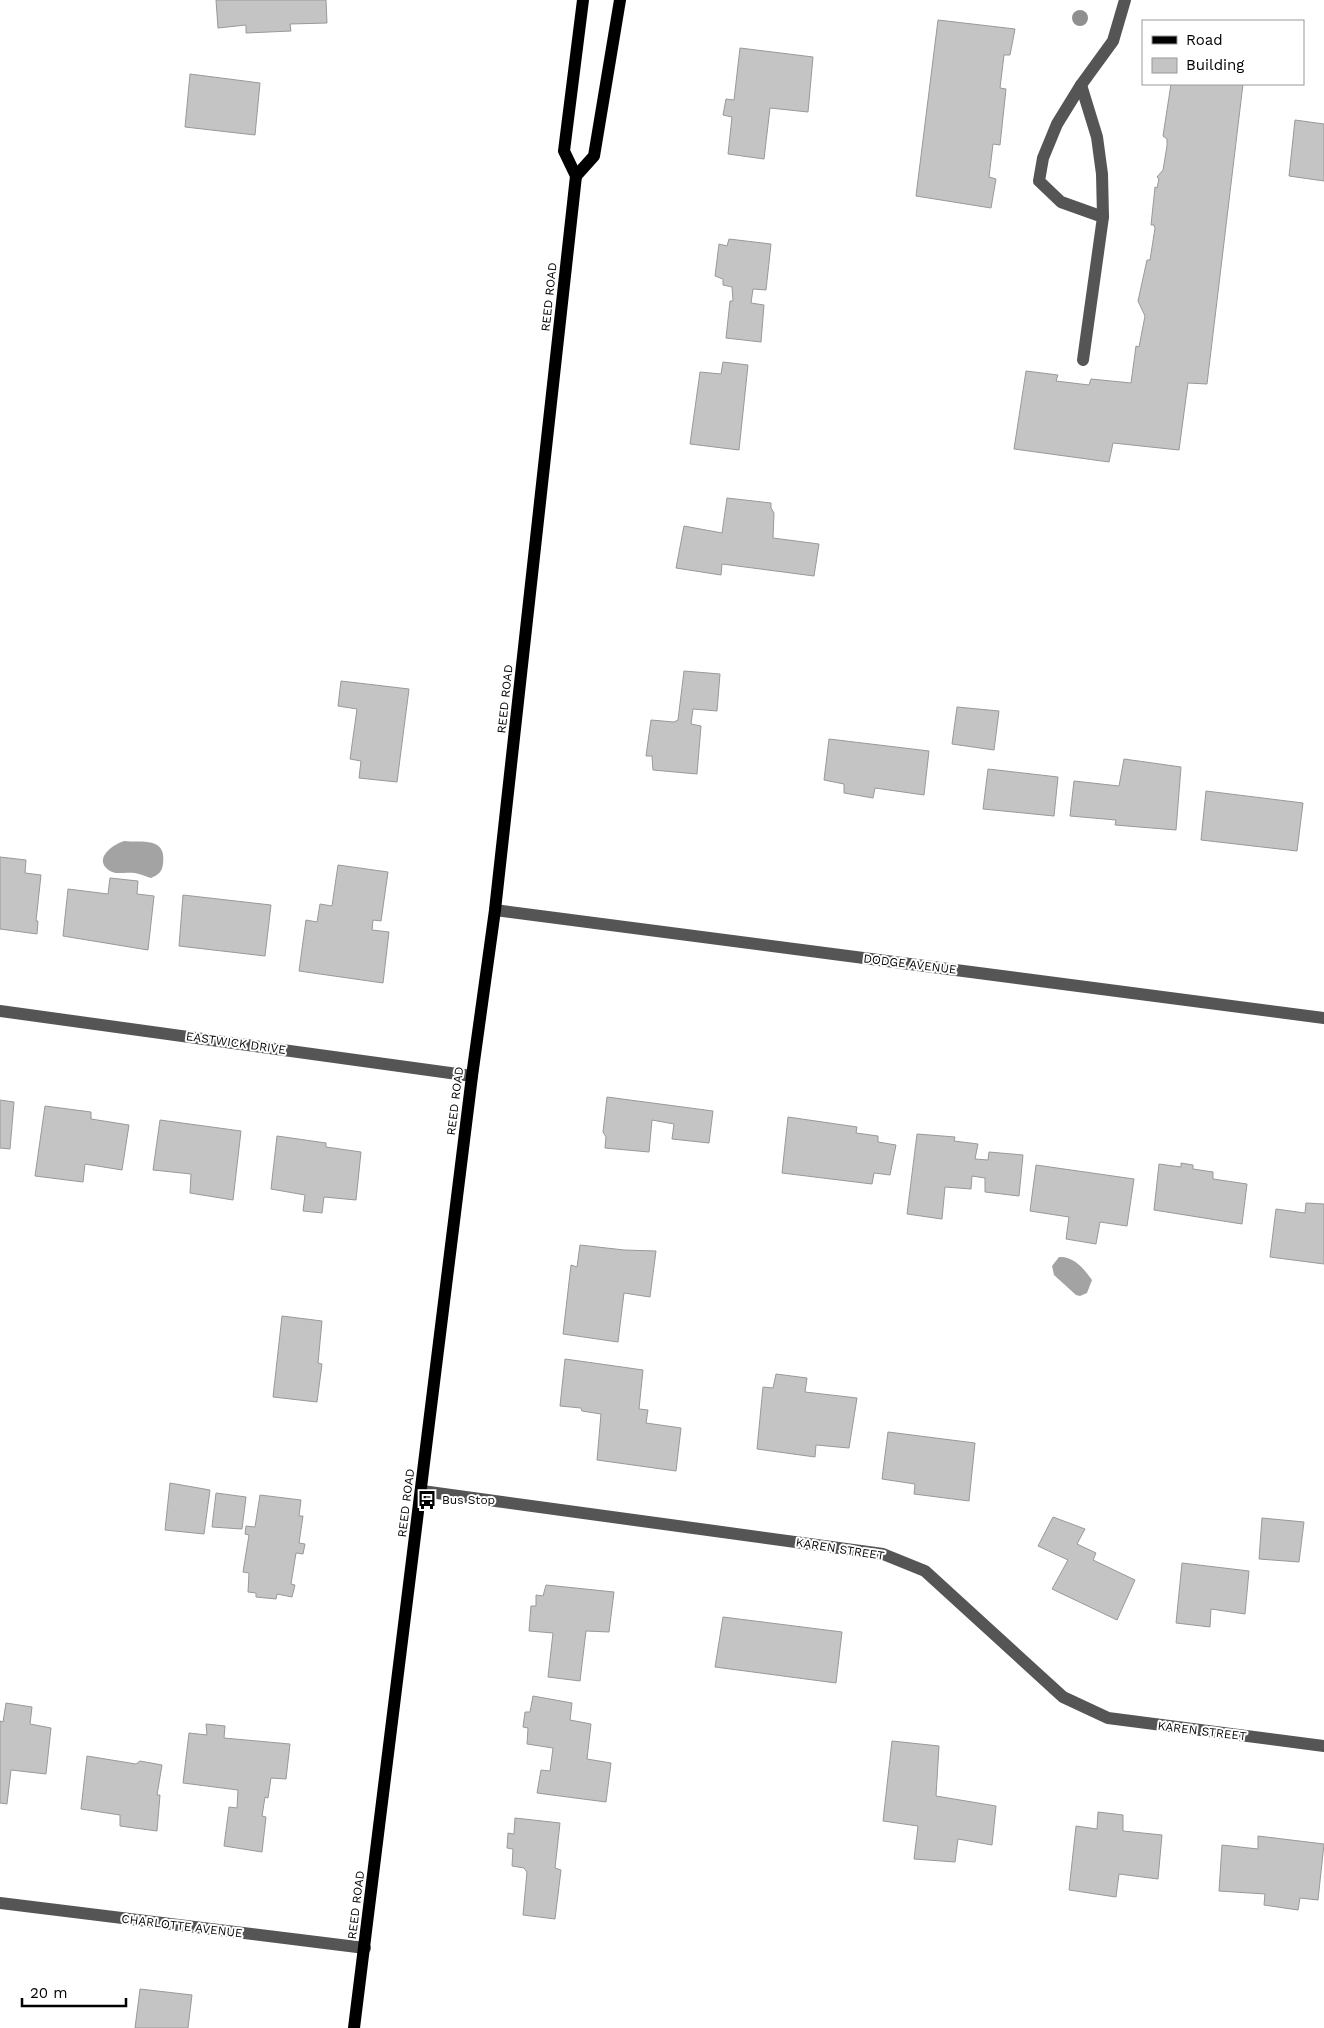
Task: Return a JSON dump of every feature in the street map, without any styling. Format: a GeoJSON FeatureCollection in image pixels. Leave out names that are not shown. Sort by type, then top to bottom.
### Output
{"type":"FeatureCollection","features":[{"type":"Feature","properties":{"kind":"main road"},"geometry":{"type":"LineString","coordinates":[[584,0],[564,151],[576,176],[594,156],[620,0]]}},
{"type":"Feature","properties":{"kind":"main road","name":"REED ROAD"},"geometry":{"type":"LineString","coordinates":[[354,2028],[472,1076],[495,910],[576,176]]}},
{"type":"Feature","properties":{"kind":"street"},"geometry":{"type":"LineString","coordinates":[[1103,217],[1061,202],[1039,181],[1043,158],[1057,124],[1081,85],[1113,41],[1125,0]]}},
{"type":"Feature","properties":{"kind":"street"},"geometry":{"type":"LineString","coordinates":[[1081,85],[1097,137],[1102,174],[1103,217],[1083,360]]}},
{"type":"Feature","properties":{"kind":"street","name":"DODGE AVENUE"},"geometry":{"type":"LineString","coordinates":[[495,910],[1324,1018]]}},
{"type":"Feature","properties":{"kind":"street","name":"EASTWICK DRIVE"},"geometry":{"type":"LineString","coordinates":[[0,1011],[472,1076]]}},
{"type":"Feature","properties":{"kind":"street","name":"KAREN STREET"},"geometry":{"type":"LineString","coordinates":[[422,1491],[883,1554],[925,1571],[1063,1697],[1108,1718],[1324,1746]]}},
{"type":"Feature","properties":{"kind":"street","name":"CHARLOTTE AVENUE"},"geometry":{"type":"LineString","coordinates":[[0,1903],[365,1948]]}},
{"type":"Feature","properties":{"kind":"shaded area"},"geometry":{"type":"Polygon","coordinates":[[[124,841],[152,843],[161,849],[163,855],[162,869],[156,876],[151,878],[135,873],[114,873],[106,868],[103,863],[105,854],[114,846],[124,841]]]}},
{"type":"Feature","properties":{"kind":"shaded area"},"geometry":{"type":"Polygon","coordinates":[[[1059,1257],[1074,1261],[1089,1276],[1092,1280],[1087,1293],[1080,1296],[1076,1295],[1054,1275],[1052,1266],[1059,1257]]]}},
{"type":"Feature","properties":{"kind":"building"},"geometry":{"type":"Polygon","coordinates":[[[216,0],[326,0],[327,23],[290,24],[291,31],[246,33],[246,25],[218,28],[216,0]]]}},
{"type":"Feature","properties":{"kind":"building"},"geometry":{"type":"Polygon","coordinates":[[[938,20],[1015,29],[1010,55],[1004,55],[1000,88],[1006,89],[1000,145],[993,144],[989,177],[996,179],[991,208],[916,196],[938,20]]]}},
{"type":"Feature","properties":{"kind":"building"},"geometry":{"type":"Polygon","coordinates":[[[740,48],[813,57],[808,112],[770,108],[764,159],[728,154],[732,117],[723,115],[726,99],[734,100],[740,48]]]}},
{"type":"Feature","properties":{"kind":"building"},"geometry":{"type":"Polygon","coordinates":[[[190,74],[260,83],[255,135],[185,127],[190,74]]]}},
{"type":"Feature","properties":{"kind":"building"},"geometry":{"type":"Polygon","coordinates":[[[1171,85],[1243,85],[1207,384],[1188,383],[1179,450],[1113,443],[1109,462],[1014,449],[1026,371],[1058,375],[1056,381],[1089,385],[1091,379],[1131,383],[1136,346],[1139,347],[1145,316],[1138,301],[1147,260],[1150,260],[1155,228],[1154,225],[1151,225],[1155,187],[1157,188],[1159,179],[1157,177],[1163,170],[1167,146],[1167,139],[1163,136],[1171,85]]]}},
{"type":"Feature","properties":{"kind":"building"},"geometry":{"type":"Polygon","coordinates":[[[1295,120],[1324,124],[1324,181],[1289,176],[1295,120]]]}},
{"type":"Feature","properties":{"kind":"building"},"geometry":{"type":"Polygon","coordinates":[[[729,239],[771,244],[766,290],[753,289],[751,303],[764,305],[761,342],[726,338],[730,301],[733,301],[732,287],[723,285],[723,279],[715,276],[719,244],[727,246],[729,239]]]}},
{"type":"Feature","properties":{"kind":"building"},"geometry":{"type":"Polygon","coordinates":[[[723,362],[748,365],[739,450],[690,444],[700,372],[721,374],[723,362]]]}},
{"type":"Feature","properties":{"kind":"building"},"geometry":{"type":"Polygon","coordinates":[[[727,498],[771,503],[774,513],[773,538],[819,544],[814,576],[722,564],[721,575],[676,568],[684,526],[722,533],[727,498]]]}},
{"type":"Feature","properties":{"kind":"building"},"geometry":{"type":"Polygon","coordinates":[[[684,671],[720,674],[717,711],[693,709],[691,724],[701,726],[697,774],[653,770],[652,756],[646,756],[651,720],[674,722],[678,720],[684,671]]]}},
{"type":"Feature","properties":{"kind":"building"},"geometry":{"type":"Polygon","coordinates":[[[341,681],[409,689],[397,782],[359,778],[361,761],[350,759],[357,709],[338,706],[341,681]]]}},
{"type":"Feature","properties":{"kind":"building"},"geometry":{"type":"Polygon","coordinates":[[[957,707],[999,711],[994,750],[952,744],[957,707]]]}},
{"type":"Feature","properties":{"kind":"building"},"geometry":{"type":"Polygon","coordinates":[[[829,739],[929,751],[924,795],[875,788],[873,798],[844,793],[844,784],[824,780],[829,739]]]}},
{"type":"Feature","properties":{"kind":"building"},"geometry":{"type":"Polygon","coordinates":[[[1124,759],[1181,767],[1176,830],[1115,825],[1116,820],[1070,816],[1074,781],[1119,786],[1124,759]]]}},
{"type":"Feature","properties":{"kind":"building"},"geometry":{"type":"Polygon","coordinates":[[[988,769],[1058,777],[1054,816],[983,809],[988,769]]]}},
{"type":"Feature","properties":{"kind":"building"},"geometry":{"type":"Polygon","coordinates":[[[1206,791],[1303,803],[1297,851],[1201,840],[1206,791]]]}},
{"type":"Feature","properties":{"kind":"building"},"geometry":{"type":"Polygon","coordinates":[[[0,857],[26,860],[25,873],[41,875],[36,921],[38,921],[37,934],[0,929],[0,857]]]}},
{"type":"Feature","properties":{"kind":"building"},"geometry":{"type":"Polygon","coordinates":[[[338,865],[388,872],[381,921],[373,920],[372,930],[389,932],[383,983],[299,971],[306,920],[317,922],[320,904],[332,906],[338,865]]]}},
{"type":"Feature","properties":{"kind":"building"},"geometry":{"type":"Polygon","coordinates":[[[110,878],[138,881],[137,894],[154,896],[148,950],[63,936],[68,889],[108,894],[110,878]]]}},
{"type":"Feature","properties":{"kind":"building"},"geometry":{"type":"Polygon","coordinates":[[[183,895],[271,905],[265,956],[179,946],[183,895]]]}},
{"type":"Feature","properties":{"kind":"building"},"geometry":{"type":"Polygon","coordinates":[[[607,1097],[713,1111],[709,1143],[672,1139],[674,1124],[652,1120],[649,1152],[605,1148],[606,1137],[603,1132],[607,1097]]]}},
{"type":"Feature","properties":{"kind":"building"},"geometry":{"type":"Polygon","coordinates":[[[0,1100],[14,1102],[10,1149],[0,1148],[0,1100]]]}},
{"type":"Feature","properties":{"kind":"building"},"geometry":{"type":"Polygon","coordinates":[[[45,1106],[91,1112],[91,1119],[129,1125],[122,1170],[85,1164],[83,1182],[35,1176],[45,1106]]]}},
{"type":"Feature","properties":{"kind":"building"},"geometry":{"type":"Polygon","coordinates":[[[788,1117],[857,1127],[856,1133],[878,1136],[878,1142],[896,1145],[890,1175],[874,1173],[872,1184],[782,1173],[788,1117]]]}},
{"type":"Feature","properties":{"kind":"building"},"geometry":{"type":"Polygon","coordinates":[[[160,1120],[241,1131],[233,1200],[190,1193],[191,1174],[153,1170],[160,1120]]]}},
{"type":"Feature","properties":{"kind":"building"},"geometry":{"type":"Polygon","coordinates":[[[917,1134],[955,1137],[954,1141],[978,1144],[975,1159],[988,1160],[989,1152],[1023,1155],[1019,1196],[985,1192],[985,1178],[972,1176],[971,1189],[945,1187],[942,1219],[907,1214],[917,1134]]]}},
{"type":"Feature","properties":{"kind":"building"},"geometry":{"type":"Polygon","coordinates":[[[277,1136],[326,1143],[326,1147],[361,1152],[356,1200],[324,1197],[322,1213],[303,1211],[305,1195],[271,1189],[277,1136]]]}},
{"type":"Feature","properties":{"kind":"building"},"geometry":{"type":"Polygon","coordinates":[[[1181,1163],[1193,1165],[1193,1169],[1213,1172],[1213,1179],[1247,1184],[1242,1224],[1154,1210],[1159,1164],[1181,1167],[1181,1163]]]}},
{"type":"Feature","properties":{"kind":"building"},"geometry":{"type":"Polygon","coordinates":[[[1036,1165],[1134,1179],[1127,1226],[1100,1222],[1096,1244],[1066,1239],[1069,1217],[1030,1211],[1036,1165]]]}},
{"type":"Feature","properties":{"kind":"building"},"geometry":{"type":"Polygon","coordinates":[[[1306,1203],[1324,1204],[1324,1264],[1270,1257],[1276,1209],[1305,1213],[1306,1203]]]}},
{"type":"Feature","properties":{"kind":"building"},"geometry":{"type":"Polygon","coordinates":[[[580,1245],[624,1250],[656,1251],[650,1297],[624,1293],[618,1342],[563,1334],[571,1265],[577,1267],[580,1245]]]}},
{"type":"Feature","properties":{"kind":"building"},"geometry":{"type":"Polygon","coordinates":[[[282,1316],[322,1321],[318,1363],[322,1364],[317,1402],[273,1397],[282,1316]]]}},
{"type":"Feature","properties":{"kind":"building"},"geometry":{"type":"Polygon","coordinates":[[[565,1359],[643,1370],[639,1409],[648,1410],[646,1423],[681,1428],[676,1471],[597,1460],[601,1414],[582,1411],[581,1408],[560,1406],[565,1359]]]}},
{"type":"Feature","properties":{"kind":"building"},"geometry":{"type":"Polygon","coordinates":[[[776,1374],[807,1378],[805,1392],[857,1398],[849,1448],[816,1445],[815,1457],[757,1449],[763,1387],[773,1388],[776,1374]]]}},
{"type":"Feature","properties":{"kind":"building"},"geometry":{"type":"Polygon","coordinates":[[[888,1432],[975,1443],[969,1501],[914,1494],[915,1484],[882,1479],[888,1432]]]}},
{"type":"Feature","properties":{"kind":"building"},"geometry":{"type":"Polygon","coordinates":[[[170,1483],[210,1490],[204,1534],[165,1530],[170,1483]]]}},
{"type":"Feature","properties":{"kind":"building"},"geometry":{"type":"Polygon","coordinates":[[[216,1493],[246,1497],[242,1529],[212,1527],[216,1493]]]}},
{"type":"Feature","properties":{"kind":"building"},"geometry":{"type":"Polygon","coordinates":[[[260,1495],[301,1500],[299,1516],[303,1516],[299,1543],[305,1544],[303,1554],[296,1553],[291,1584],[295,1585],[292,1597],[277,1594],[276,1599],[256,1597],[256,1593],[248,1592],[249,1573],[243,1572],[249,1535],[245,1534],[246,1526],[255,1527],[260,1495]]]}},
{"type":"Feature","properties":{"kind":"building"},"geometry":{"type":"Polygon","coordinates":[[[1053,1517],[1085,1529],[1077,1544],[1096,1553],[1093,1560],[1135,1580],[1117,1620],[1052,1589],[1068,1560],[1038,1546],[1053,1517]]]}},
{"type":"Feature","properties":{"kind":"building"},"geometry":{"type":"Polygon","coordinates":[[[1262,1518],[1304,1522],[1299,1562],[1259,1559],[1262,1518]]]}},
{"type":"Feature","properties":{"kind":"building"},"geometry":{"type":"Polygon","coordinates":[[[1182,1563],[1249,1571],[1245,1614],[1211,1609],[1210,1627],[1176,1623],[1182,1563]]]}},
{"type":"Feature","properties":{"kind":"building"},"geometry":{"type":"Polygon","coordinates":[[[546,1585],[614,1592],[609,1632],[586,1631],[580,1681],[548,1677],[553,1633],[529,1631],[531,1606],[536,1606],[536,1595],[543,1596],[546,1585]]]}},
{"type":"Feature","properties":{"kind":"building"},"geometry":{"type":"Polygon","coordinates":[[[723,1617],[842,1632],[836,1683],[715,1667],[723,1617]]]}},
{"type":"Feature","properties":{"kind":"building"},"geometry":{"type":"Polygon","coordinates":[[[533,1696],[572,1703],[570,1720],[591,1724],[587,1759],[611,1763],[606,1802],[537,1793],[541,1770],[550,1771],[553,1748],[527,1744],[528,1728],[523,1727],[525,1712],[530,1712],[533,1696]]]}},
{"type":"Feature","properties":{"kind":"building"},"geometry":{"type":"Polygon","coordinates":[[[6,1703],[32,1707],[30,1724],[51,1728],[46,1774],[11,1770],[7,1804],[0,1803],[0,1721],[3,1722],[6,1703]]]}},
{"type":"Feature","properties":{"kind":"building"},"geometry":{"type":"Polygon","coordinates":[[[206,1724],[225,1726],[224,1738],[290,1744],[286,1779],[271,1778],[268,1798],[265,1797],[262,1816],[266,1817],[262,1852],[224,1846],[229,1807],[237,1808],[238,1790],[183,1783],[189,1733],[207,1735],[206,1724]]]}},
{"type":"Feature","properties":{"kind":"building"},"geometry":{"type":"Polygon","coordinates":[[[892,1741],[939,1746],[936,1796],[996,1806],[992,1845],[958,1839],[955,1862],[914,1859],[918,1826],[883,1821],[892,1741]]]}},
{"type":"Feature","properties":{"kind":"building"},"geometry":{"type":"Polygon","coordinates":[[[87,1756],[136,1764],[140,1761],[162,1765],[157,1795],[160,1795],[157,1831],[120,1826],[120,1815],[81,1809],[87,1756]]]}},
{"type":"Feature","properties":{"kind":"building"},"geometry":{"type":"Polygon","coordinates":[[[1098,1812],[1123,1815],[1123,1831],[1162,1835],[1158,1879],[1119,1874],[1116,1897],[1069,1890],[1076,1826],[1097,1829],[1098,1812]]]}},
{"type":"Feature","properties":{"kind":"building"},"geometry":{"type":"Polygon","coordinates":[[[515,1818],[560,1823],[555,1868],[561,1870],[555,1919],[523,1915],[527,1872],[524,1868],[512,1866],[513,1849],[507,1848],[508,1833],[514,1834],[515,1818]]]}},
{"type":"Feature","properties":{"kind":"building"},"geometry":{"type":"Polygon","coordinates":[[[1258,1836],[1324,1844],[1318,1900],[1300,1898],[1298,1910],[1264,1905],[1265,1894],[1219,1891],[1222,1845],[1258,1849],[1258,1836]]]}},
{"type":"Feature","properties":{"kind":"building"},"geometry":{"type":"Polygon","coordinates":[[[140,1989],[192,1995],[188,2028],[135,2028],[140,1989]]]}},
{"type":"Feature","properties":{"kind":"place","name":"Bus Stop"},"geometry":{"type":"Point","coordinates":[427,1500]}}]}
